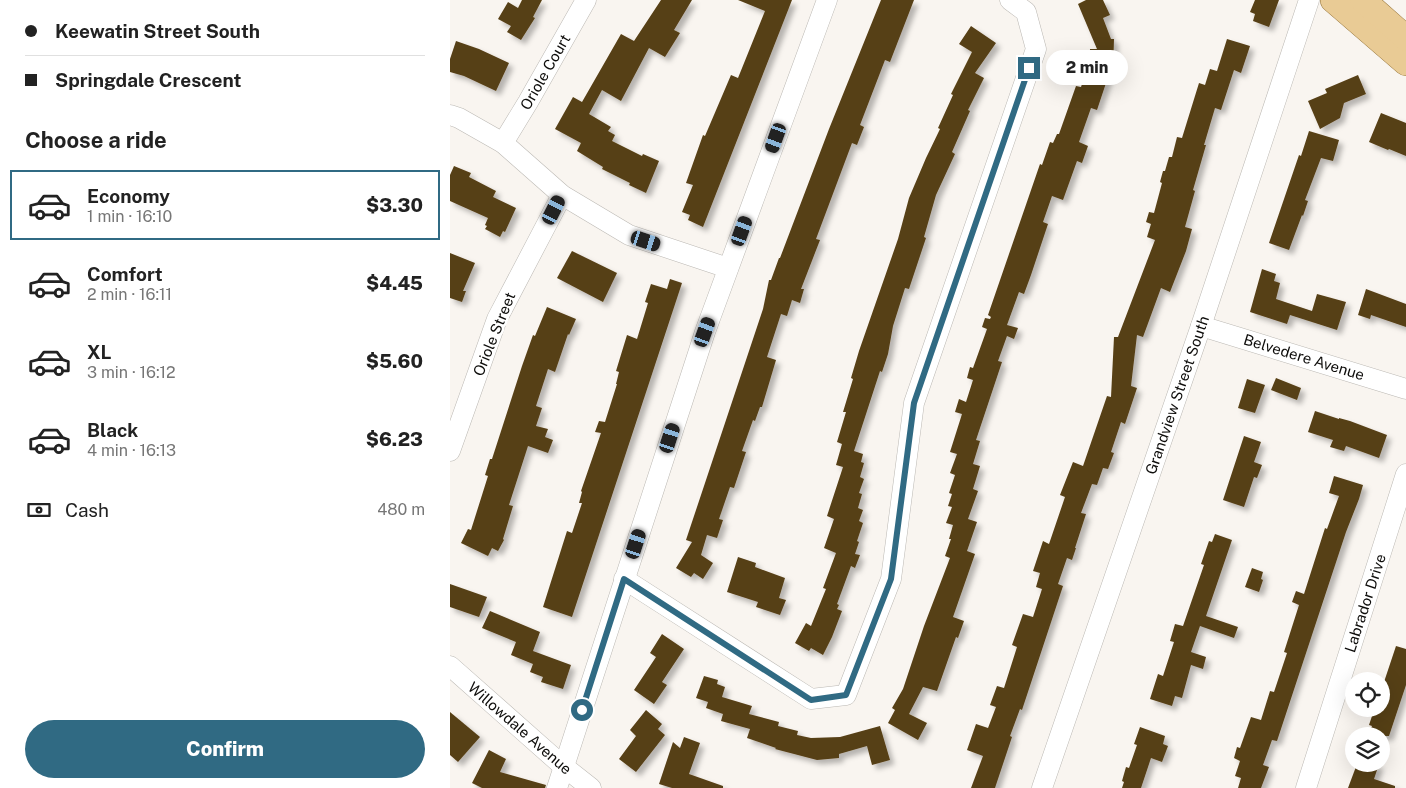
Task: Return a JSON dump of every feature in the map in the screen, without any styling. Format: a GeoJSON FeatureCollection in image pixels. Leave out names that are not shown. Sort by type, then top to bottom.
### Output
{"type":"FeatureCollection","features":[{"type":"Feature","properties":{"kind":"main road"},"geometry":{"type":"LineString","coordinates":[[1333,0],[1406,63]]}},
{"type":"Feature","properties":{"kind":"main road"},"geometry":{"type":"LineString","coordinates":[[1363,0],[1406,38]]}},
{"type":"Feature","properties":{"kind":"street","name":"Oriole Court"},"geometry":{"type":"LineString","coordinates":[[503,143],[586,0]]}},
{"type":"Feature","properties":{"kind":"street"},"geometry":{"type":"LineString","coordinates":[[557,788],[705,332],[827,0]]}},
{"type":"Feature","properties":{"kind":"street"},"geometry":{"type":"LineString","coordinates":[[624,579],[811,700],[846,695],[891,579],[914,403],[1036,49],[1026,12],[1010,0]]}},
{"type":"Feature","properties":{"kind":"street","name":"Grandview Street South"},"geometry":{"type":"LineString","coordinates":[[1042,788],[1201,326],[1309,0]]}},
{"type":"Feature","properties":{"kind":"street"},"geometry":{"type":"LineString","coordinates":[[450,115],[460,118],[503,143],[562,194],[629,235],[728,268]]}},
{"type":"Feature","properties":{"kind":"street","name":"Oriole Street"},"geometry":{"type":"LineString","coordinates":[[450,451],[497,319],[562,194]]}},
{"type":"Feature","properties":{"kind":"street","name":"Belvedere Avenue"},"geometry":{"type":"LineString","coordinates":[[1201,326],[1406,389]]}},
{"type":"Feature","properties":{"kind":"street","name":"Labrador Drive"},"geometry":{"type":"LineString","coordinates":[[1306,788],[1406,474]]}},
{"type":"Feature","properties":{"kind":"street","name":"Willowdale Avenue"},"geometry":{"type":"LineString","coordinates":[[450,666],[563,766],[591,788]]}},
{"type":"Feature","properties":{"kind":"building"},"geometry":{"type":"Polygon","coordinates":[[[522,0],[542,0],[533,17],[535,18],[521,40],[507,32],[511,26],[498,19],[508,2],[518,8],[522,0]]]}},
{"type":"Feature","properties":{"kind":"building"},"geometry":{"type":"Polygon","coordinates":[[[661,0],[692,0],[674,30],[680,33],[665,57],[649,48],[621,101],[602,90],[589,114],[611,127],[608,131],[615,135],[612,141],[642,156],[643,154],[659,161],[646,193],[602,169],[603,167],[577,151],[581,143],[555,129],[573,97],[582,102],[621,34],[634,41],[661,0]]]}},
{"type":"Feature","properties":{"kind":"building"},"geometry":{"type":"Polygon","coordinates":[[[738,0],[792,0],[703,227],[688,220],[690,215],[682,212],[693,185],[686,183],[703,135],[705,136],[731,75],[738,78],[765,11],[738,0]]]}},
{"type":"Feature","properties":{"kind":"building"},"geometry":{"type":"Polygon","coordinates":[[[881,0],[914,0],[890,62],[885,60],[860,125],[864,127],[857,145],[852,143],[816,239],[820,240],[801,289],[804,289],[800,303],[792,300],[787,316],[781,314],[767,357],[776,360],[762,407],[760,407],[755,421],[753,420],[742,451],[746,452],[734,488],[730,487],[719,519],[723,520],[717,538],[707,535],[701,555],[713,563],[703,579],[694,573],[691,577],[676,568],[692,542],[686,540],[763,309],[769,280],[771,280],[780,258],[881,0]]]}},
{"type":"Feature","properties":{"kind":"building"},"geometry":{"type":"Polygon","coordinates":[[[1086,0],[1103,0],[1110,15],[1103,18],[1111,39],[1114,39],[1113,71],[1110,71],[1097,110],[1091,108],[1079,142],[1088,146],[1082,163],[1077,161],[1063,200],[1052,196],[1043,222],[1048,224],[1031,275],[1024,294],[1019,292],[1007,325],[1018,328],[1014,339],[1007,336],[998,361],[1002,362],[976,440],[980,441],[973,464],[980,466],[973,489],[978,491],[968,519],[977,522],[967,551],[975,554],[953,617],[964,621],[958,638],[956,637],[937,691],[923,687],[909,714],[927,723],[918,740],[888,723],[895,710],[892,708],[903,689],[924,626],[950,558],[945,556],[951,539],[949,539],[953,525],[946,523],[952,507],[948,506],[952,494],[949,493],[955,475],[950,473],[957,454],[950,452],[962,414],[955,412],[959,399],[966,402],[973,380],[967,378],[970,367],[973,368],[987,329],[982,327],[985,318],[990,319],[991,317],[988,315],[1040,164],[1042,165],[1050,142],[1053,143],[1057,134],[1059,134],[1076,86],[1081,87],[1085,75],[1089,77],[1090,49],[1097,49],[1078,4],[1086,0]]]}},
{"type":"Feature","properties":{"kind":"building"},"geometry":{"type":"Polygon","coordinates":[[[1255,0],[1279,0],[1269,27],[1253,21],[1255,14],[1250,12],[1255,0]]]}},
{"type":"Feature","properties":{"kind":"building"},"geometry":{"type":"Polygon","coordinates":[[[971,26],[996,43],[975,73],[984,78],[968,110],[970,111],[952,152],[955,154],[936,195],[924,237],[926,238],[909,289],[905,288],[893,326],[888,354],[882,372],[880,371],[854,451],[863,454],[861,462],[864,463],[860,477],[864,479],[859,493],[862,494],[858,508],[863,510],[859,521],[863,523],[855,554],[860,555],[855,568],[851,566],[837,604],[839,605],[837,609],[842,611],[823,655],[811,648],[809,651],[795,643],[806,623],[811,626],[826,589],[823,588],[836,553],[824,548],[834,519],[827,516],[843,467],[836,465],[842,444],[837,442],[846,412],[843,412],[853,379],[851,378],[898,239],[909,198],[940,129],[938,128],[953,95],[951,94],[972,52],[959,44],[971,26]]]}},
{"type":"Feature","properties":{"kind":"building"},"geometry":{"type":"Polygon","coordinates":[[[1227,39],[1250,46],[1241,73],[1234,70],[1221,110],[1215,108],[1204,145],[1206,145],[1185,227],[1192,229],[1186,251],[1170,292],[1161,288],[1143,337],[1137,335],[1131,386],[1137,388],[1125,424],[1121,422],[1111,452],[1114,453],[1108,469],[1103,468],[1097,485],[1092,484],[1081,513],[1086,514],[1076,548],[1072,560],[1067,558],[1058,584],[1063,586],[1022,710],[1020,709],[1010,736],[1012,737],[995,788],[971,788],[983,756],[967,750],[976,724],[988,728],[996,707],[990,705],[997,686],[1004,688],[1017,647],[1012,645],[1023,614],[1033,617],[1042,589],[1036,587],[1040,573],[1033,571],[1043,541],[1049,544],[1065,497],[1060,495],[1073,462],[1083,466],[1107,396],[1111,397],[1114,337],[1118,337],[1155,240],[1147,237],[1151,224],[1146,222],[1149,212],[1154,213],[1162,183],[1160,182],[1163,171],[1165,171],[1169,157],[1172,157],[1177,137],[1182,138],[1199,83],[1205,85],[1210,69],[1217,71],[1227,39]]]}},
{"type":"Feature","properties":{"kind":"building"},"geometry":{"type":"Polygon","coordinates":[[[456,41],[509,63],[496,91],[464,76],[450,72],[450,59],[456,41]]]}},
{"type":"Feature","properties":{"kind":"building"},"geometry":{"type":"Polygon","coordinates":[[[1358,75],[1366,94],[1344,103],[1340,118],[1320,129],[1308,101],[1327,93],[1325,89],[1358,75]]]}},
{"type":"Feature","properties":{"kind":"building"},"geometry":{"type":"Polygon","coordinates":[[[1381,113],[1406,123],[1406,156],[1369,142],[1381,113]]]}},
{"type":"Feature","properties":{"kind":"building"},"geometry":{"type":"Polygon","coordinates":[[[1309,131],[1339,140],[1333,161],[1321,158],[1305,200],[1308,201],[1303,216],[1289,250],[1269,243],[1309,131]]]}},
{"type":"Feature","properties":{"kind":"building"},"geometry":{"type":"Polygon","coordinates":[[[454,166],[471,173],[469,177],[496,191],[493,197],[516,208],[505,232],[503,231],[500,237],[485,229],[488,218],[450,201],[450,175],[454,166]]]}},
{"type":"Feature","properties":{"kind":"building"},"geometry":{"type":"Polygon","coordinates":[[[572,251],[617,273],[603,302],[557,278],[572,251]]]}},
{"type":"Feature","properties":{"kind":"building"},"geometry":{"type":"Polygon","coordinates":[[[450,253],[475,263],[463,291],[466,291],[462,302],[450,298],[450,253]]]}},
{"type":"Feature","properties":{"kind":"building"},"geometry":{"type":"Polygon","coordinates":[[[1262,269],[1276,274],[1274,281],[1280,283],[1276,299],[1312,311],[1317,294],[1346,302],[1337,330],[1290,315],[1287,324],[1250,312],[1262,269]]]}},
{"type":"Feature","properties":{"kind":"building"},"geometry":{"type":"Polygon","coordinates":[[[670,279],[682,283],[572,617],[543,607],[567,531],[572,533],[582,503],[579,503],[581,491],[601,433],[595,432],[599,421],[605,422],[617,384],[619,372],[616,371],[627,335],[637,339],[648,303],[645,302],[651,284],[667,289],[670,279]]]}},
{"type":"Feature","properties":{"kind":"building"},"geometry":{"type":"Polygon","coordinates":[[[1366,289],[1406,304],[1406,327],[1371,315],[1370,319],[1358,315],[1366,289]]]}},
{"type":"Feature","properties":{"kind":"building"},"geometry":{"type":"Polygon","coordinates":[[[547,307],[576,319],[568,334],[555,372],[548,369],[536,406],[542,408],[536,426],[548,429],[545,437],[553,440],[548,453],[528,446],[509,505],[513,506],[504,540],[498,551],[492,548],[488,556],[461,543],[468,529],[471,530],[488,476],[485,475],[490,459],[492,459],[533,335],[535,336],[547,307]]]}},
{"type":"Feature","properties":{"kind":"building"},"geometry":{"type":"Polygon","coordinates":[[[1276,378],[1301,388],[1297,400],[1271,390],[1276,378]]]}},
{"type":"Feature","properties":{"kind":"building"},"geometry":{"type":"Polygon","coordinates":[[[1247,379],[1265,385],[1255,413],[1238,408],[1247,379]]]}},
{"type":"Feature","properties":{"kind":"building"},"geometry":{"type":"Polygon","coordinates":[[[1315,411],[1350,421],[1387,435],[1379,458],[1346,446],[1344,451],[1330,447],[1333,440],[1308,432],[1315,411]]]}},
{"type":"Feature","properties":{"kind":"building"},"geometry":{"type":"Polygon","coordinates":[[[1244,436],[1261,442],[1254,462],[1262,465],[1257,478],[1254,477],[1244,507],[1223,500],[1244,436]]]}},
{"type":"Feature","properties":{"kind":"building"},"geometry":{"type":"Polygon","coordinates":[[[1334,476],[1363,485],[1359,499],[1346,532],[1277,741],[1272,740],[1263,765],[1269,767],[1261,788],[1238,788],[1241,778],[1235,776],[1240,761],[1234,758],[1237,747],[1240,748],[1251,717],[1261,720],[1270,691],[1274,692],[1287,653],[1284,652],[1299,605],[1292,602],[1296,591],[1304,594],[1325,528],[1327,529],[1339,496],[1329,493],[1334,476]]]}},
{"type":"Feature","properties":{"kind":"building"},"geometry":{"type":"Polygon","coordinates":[[[1215,534],[1232,540],[1206,616],[1238,627],[1234,638],[1200,626],[1191,652],[1206,657],[1203,669],[1191,665],[1182,698],[1175,696],[1172,706],[1150,699],[1158,674],[1163,676],[1174,642],[1170,641],[1175,624],[1183,626],[1204,565],[1201,564],[1209,541],[1212,542],[1215,534]]]}},
{"type":"Feature","properties":{"kind":"building"},"geometry":{"type":"Polygon","coordinates":[[[738,557],[756,563],[755,567],[785,578],[779,598],[786,600],[780,615],[756,607],[758,602],[727,592],[738,557]]]}},
{"type":"Feature","properties":{"kind":"building"},"geometry":{"type":"Polygon","coordinates":[[[1252,568],[1263,572],[1261,579],[1263,580],[1259,592],[1245,587],[1252,568]]]}},
{"type":"Feature","properties":{"kind":"building"},"geometry":{"type":"Polygon","coordinates":[[[450,584],[487,597],[479,617],[450,607],[450,584]]]}},
{"type":"Feature","properties":{"kind":"building"},"geometry":{"type":"Polygon","coordinates":[[[490,611],[540,632],[533,651],[571,665],[563,689],[541,682],[543,677],[530,672],[533,664],[511,655],[516,642],[482,628],[490,611]]]}},
{"type":"Feature","properties":{"kind":"building"},"geometry":{"type":"Polygon","coordinates":[[[662,634],[684,649],[662,682],[667,685],[654,704],[634,690],[656,657],[650,653],[662,634]]]}},
{"type":"Feature","properties":{"kind":"building"},"geometry":{"type":"Polygon","coordinates":[[[1396,646],[1406,649],[1406,685],[1390,733],[1390,727],[1372,727],[1369,725],[1372,717],[1390,717],[1390,672],[1387,672],[1396,646]]]}},
{"type":"Feature","properties":{"kind":"building"},"geometry":{"type":"Polygon","coordinates":[[[704,676],[718,680],[717,684],[725,687],[722,697],[752,706],[749,714],[779,722],[778,726],[798,731],[797,735],[811,738],[840,737],[880,726],[890,760],[872,765],[867,746],[839,754],[839,758],[817,760],[775,749],[747,738],[750,729],[721,721],[723,714],[706,708],[708,702],[696,698],[704,676]]]}},
{"type":"Feature","properties":{"kind":"building"},"geometry":{"type":"Polygon","coordinates":[[[646,710],[662,724],[658,729],[665,735],[636,772],[619,759],[636,736],[630,730],[646,710]]]}},
{"type":"Feature","properties":{"kind":"building"},"geometry":{"type":"Polygon","coordinates":[[[450,712],[480,737],[458,762],[450,755],[450,712]]]}},
{"type":"Feature","properties":{"kind":"building"},"geometry":{"type":"Polygon","coordinates":[[[1140,727],[1165,736],[1163,744],[1168,746],[1162,762],[1151,758],[1141,788],[1122,788],[1126,767],[1129,768],[1137,745],[1134,744],[1140,727]]]}},
{"type":"Feature","properties":{"kind":"building"},"geometry":{"type":"Polygon","coordinates":[[[684,737],[700,743],[689,774],[723,786],[723,788],[672,788],[659,784],[673,742],[680,748],[684,737]]]}},
{"type":"Feature","properties":{"kind":"building"},"geometry":{"type":"Polygon","coordinates":[[[489,750],[506,759],[500,772],[546,785],[545,788],[482,788],[472,783],[489,750]]]}},
{"type":"Feature","properties":{"kind":"building"},"geometry":{"type":"Polygon","coordinates":[[[1354,772],[1376,772],[1374,779],[1395,786],[1395,788],[1348,788],[1354,772]]]}},
{"type":"Feature","properties":{"kind":"route"},"geometry":{"type":"LineString","coordinates":[[582,710],[624,579],[811,700],[846,695],[891,579],[914,403],[1029,68]]}}]}
